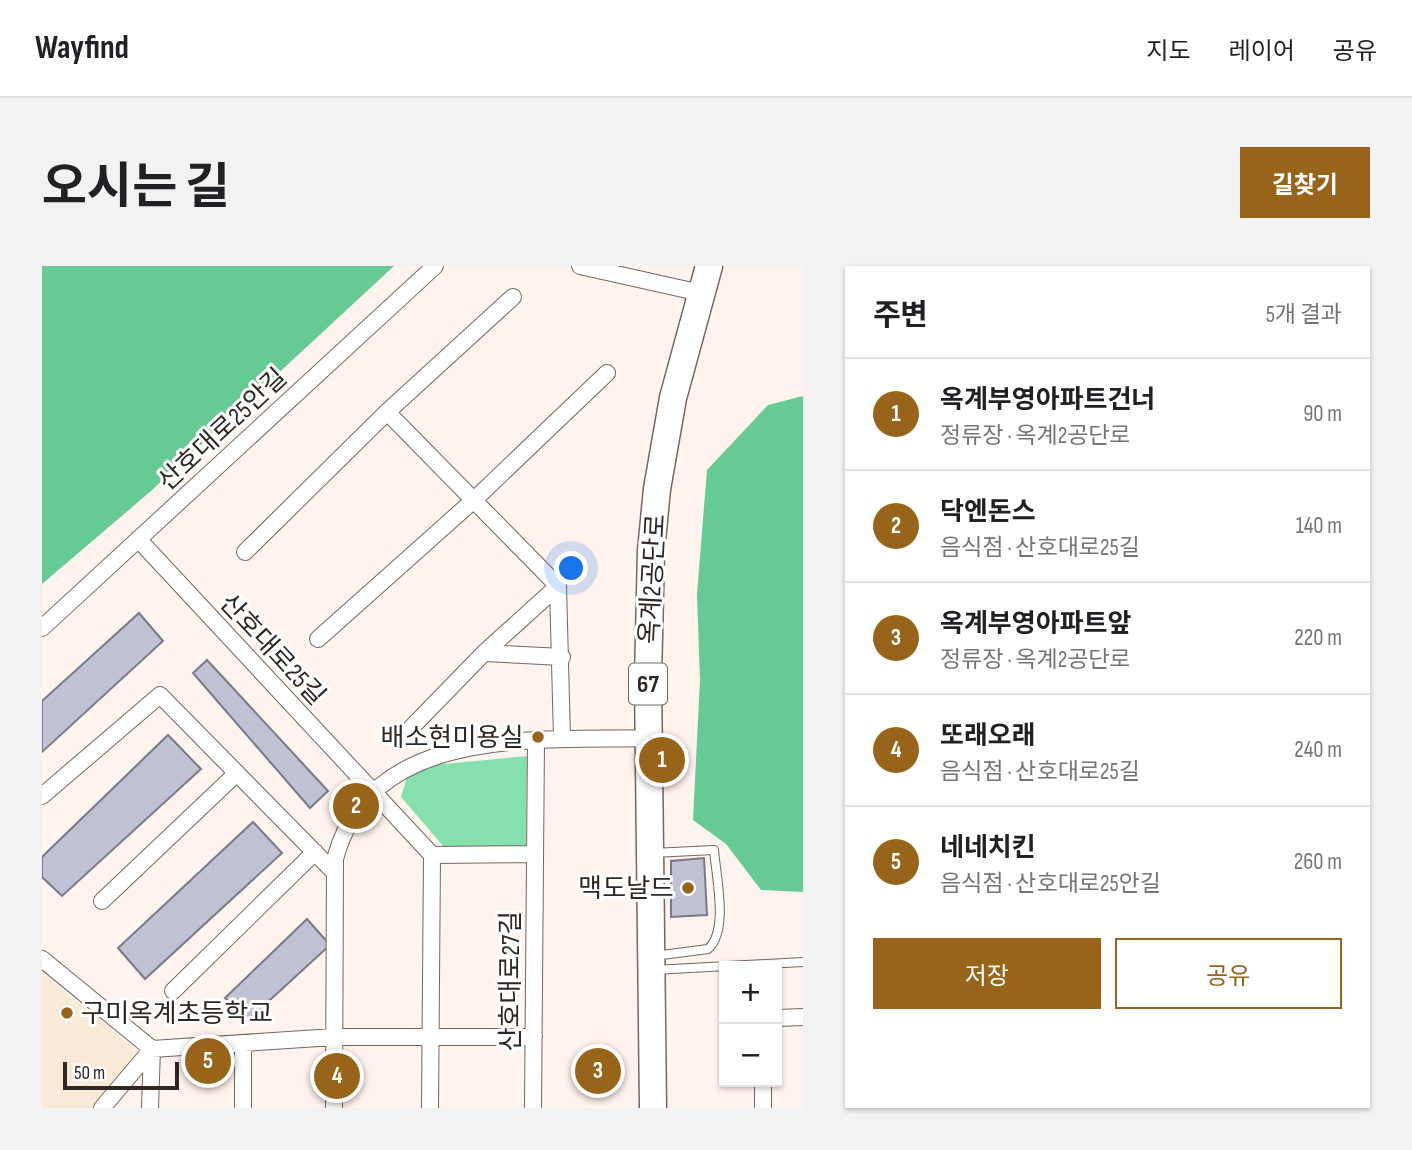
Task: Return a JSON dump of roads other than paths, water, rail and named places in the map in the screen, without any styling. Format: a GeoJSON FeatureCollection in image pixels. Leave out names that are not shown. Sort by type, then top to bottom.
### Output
{"type":"FeatureCollection","features":[{"type":"Feature","properties":{"kind":"main road","name":"옥계2공단로"},"geometry":{"type":"LineString","coordinates":[[638,1108],[642,738],[638,559],[649,457],[667,362],[694,283],[709,266]]}},
{"type":"Feature","properties":{"kind":"main road","name":"옥계2공단로"},"geometry":{"type":"LineString","coordinates":[[642,738],[650,853],[653,1108]]}},
{"type":"Feature","properties":{"kind":"street","name":"산호대로25안길"},"geometry":{"type":"LineString","coordinates":[[42,628],[435,266]]}},
{"type":"Feature","properties":{"kind":"street"},"geometry":{"type":"LineString","coordinates":[[580,266],[694,283]]}},
{"type":"Feature","properties":{"kind":"street"},"geometry":{"type":"LineString","coordinates":[[245,552],[387,412],[513,297]]}},
{"type":"Feature","properties":{"kind":"street"},"geometry":{"type":"LineString","coordinates":[[318,639],[475,499],[607,373]]}},
{"type":"Feature","properties":{"kind":"street"},"geometry":{"type":"LineString","coordinates":[[387,412],[558,586],[562,657],[562,739]]}},
{"type":"Feature","properties":{"kind":"street","name":"산호대로25길"},"geometry":{"type":"LineString","coordinates":[[138,539],[432,855]]}},
{"type":"Feature","properties":{"kind":"street"},"geometry":{"type":"LineString","coordinates":[[411,728],[484,653],[558,586]]}},
{"type":"Feature","properties":{"kind":"street"},"geometry":{"type":"LineString","coordinates":[[484,653],[562,657]]}},
{"type":"Feature","properties":{"kind":"street"},"geometry":{"type":"LineString","coordinates":[[42,796],[160,695],[335,873]]}},
{"type":"Feature","properties":{"kind":"street"},"geometry":{"type":"LineString","coordinates":[[334,1108],[335,873],[341,837],[373,792],[401,772],[452,750],[536,739],[642,738]]}},
{"type":"Feature","properties":{"kind":"street","name":"산호대로27길"},"geometry":{"type":"LineString","coordinates":[[533,1108],[536,739]]}},
{"type":"Feature","properties":{"kind":"street"},"geometry":{"type":"LineString","coordinates":[[102,901],[237,773]]}},
{"type":"Feature","properties":{"kind":"street"},"geometry":{"type":"LineString","coordinates":[[173,991],[315,852]]}},
{"type":"Feature","properties":{"kind":"street"},"geometry":{"type":"LineString","coordinates":[[430,1108],[432,855],[535,854]]}},
{"type":"Feature","properties":{"kind":"street"},"geometry":{"type":"LineString","coordinates":[[42,959],[152,1049],[334,1037],[534,1037]]}},
{"type":"Feature","properties":{"kind":"street"},"geometry":{"type":"LineString","coordinates":[[782,1018],[803,1017]]}},
{"type":"Feature","properties":{"kind":"street"},"geometry":{"type":"LineString","coordinates":[[243,1043],[243,1108]]}},
{"type":"Feature","properties":{"kind":"street"},"geometry":{"type":"LineString","coordinates":[[102,1108],[152,1049]]}},
{"type":"Feature","properties":{"kind":"street"},"geometry":{"type":"LineString","coordinates":[[150,1108],[152,1049]]}},
{"type":"Feature","properties":{"kind":"street"},"geometry":{"type":"LineString","coordinates":[[763,1087],[763,1108]]}},
{"type":"Feature","properties":{"kind":"lane"},"geometry":{"type":"LineString","coordinates":[[650,853],[714,850],[720,908],[717,935],[708,949],[651,963]]}},
{"type":"Feature","properties":{"kind":"lane"},"geometry":{"type":"LineString","coordinates":[[782,963],[803,962]]}},
{"type":"Feature","properties":{"kind":"lane"},"geometry":{"type":"LineString","coordinates":[[651,963],[719,965]]}},
{"type":"Feature","properties":{"kind":"place","name":"배소현미용실"},"geometry":{"type":"Point","coordinates":[538,737]}},
{"type":"Feature","properties":{"kind":"place","name":"옥계부영아파트건너"},"geometry":{"type":"Point","coordinates":[662,760]}},
{"type":"Feature","properties":{"kind":"place","name":"닥엔돈스"},"geometry":{"type":"Point","coordinates":[356,806]}},
{"type":"Feature","properties":{"kind":"place","name":"맥도날드"},"geometry":{"type":"Point","coordinates":[688,888]}},
{"type":"Feature","properties":{"kind":"place","name":"구미옥계초등학교"},"geometry":{"type":"Point","coordinates":[67,1013]}},
{"type":"Feature","properties":{"kind":"place","name":"네네치킨"},"geometry":{"type":"Point","coordinates":[208,1061]}},
{"type":"Feature","properties":{"kind":"place","name":"옥계부영아파트앞"},"geometry":{"type":"Point","coordinates":[598,1071]}},
{"type":"Feature","properties":{"kind":"place","name":"또래오래"},"geometry":{"type":"Point","coordinates":[337,1076]}}]}
